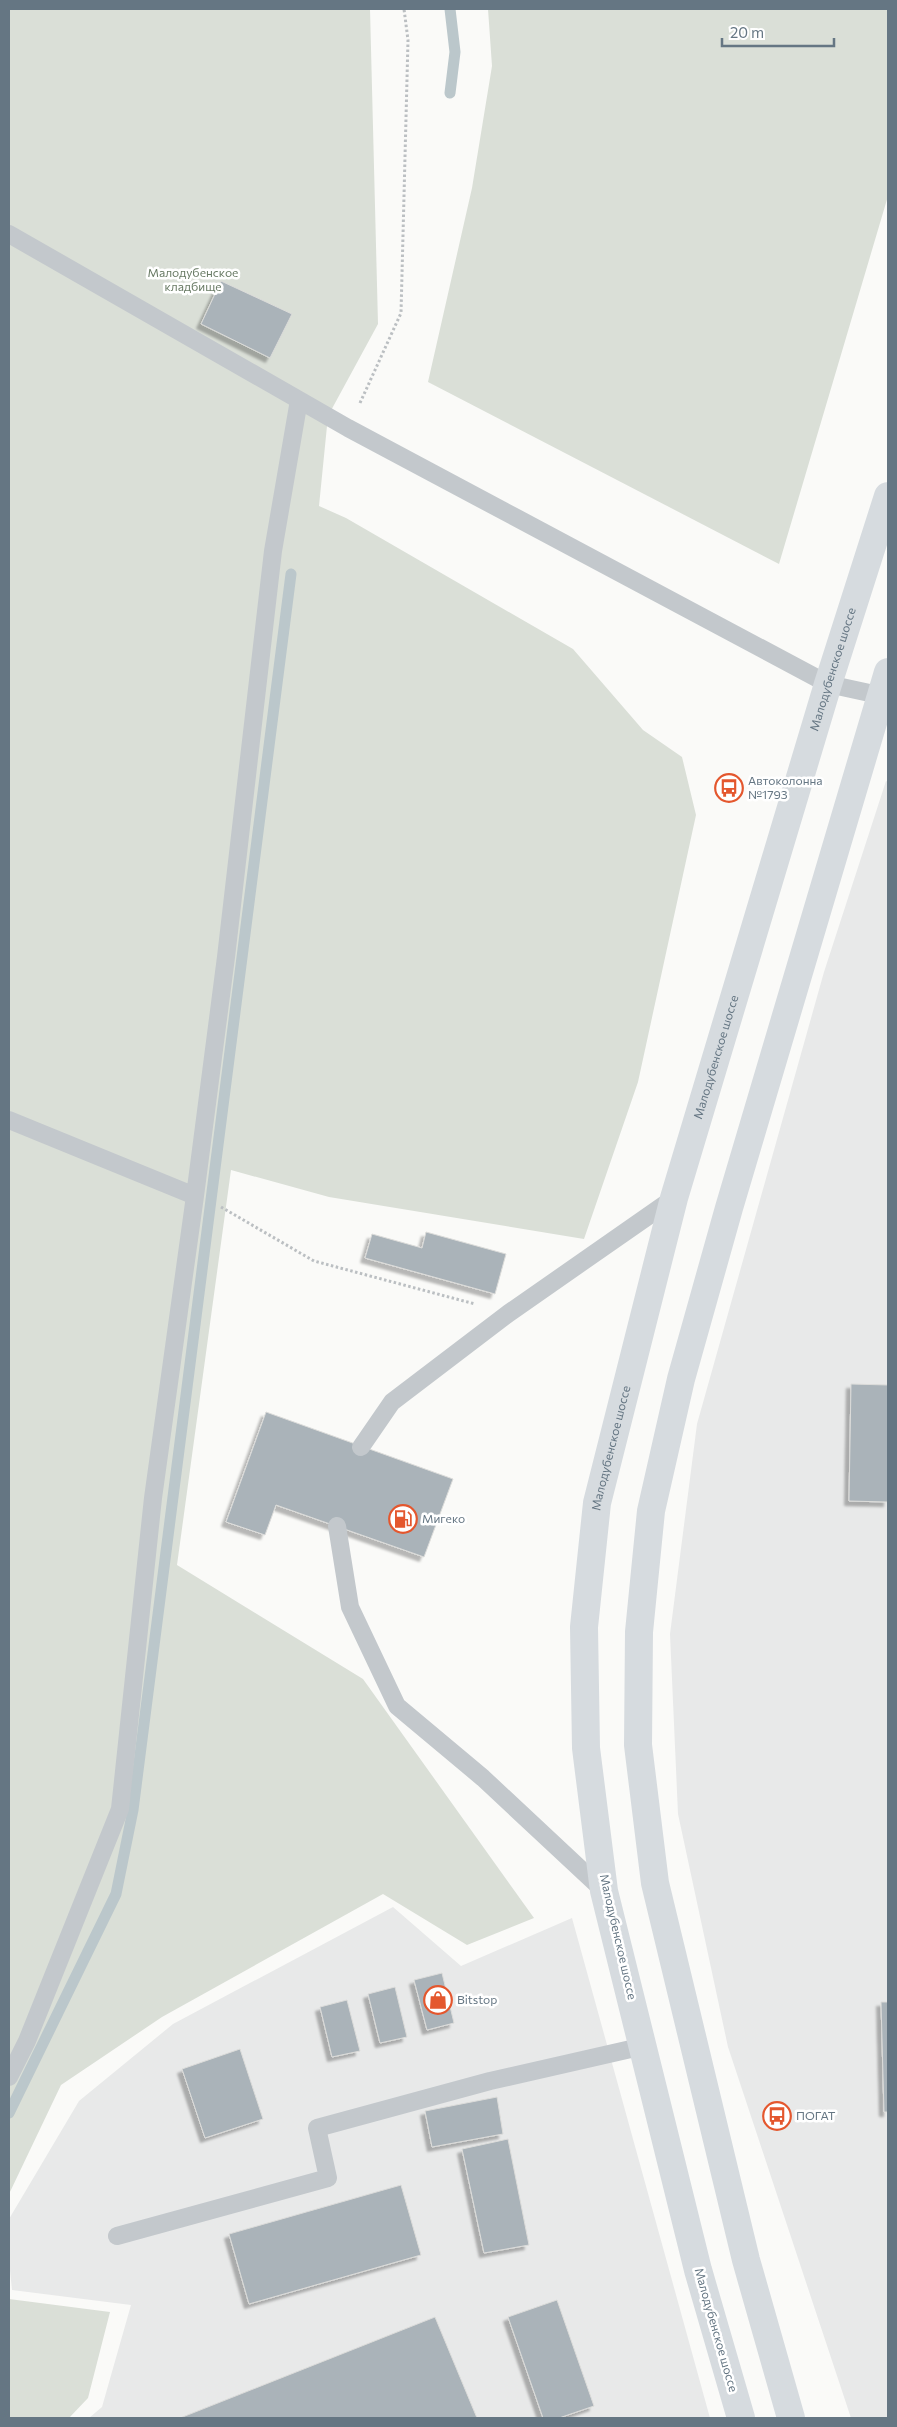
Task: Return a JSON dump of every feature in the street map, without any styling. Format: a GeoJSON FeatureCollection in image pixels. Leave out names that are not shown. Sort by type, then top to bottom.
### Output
{"type":"FeatureCollection","features":[{"type":"Feature","properties":{"kind":"highway","name":"Малодубенское шоссе"},"geometry":{"type":"LineString","coordinates":[[741,2418],[698,2270],[644,2046],[604,1891],[586,1748],[584,1628],[597,1503],[674,1198],[828,684],[888,496]]}},
{"type":"Feature","properties":{"kind":"highway"},"geometry":{"type":"LineString","coordinates":[[791,2418],[746,2260],[656,1884],[638,1745],[639,1632],[650,1511],[681,1379],[886,688]]}},
{"type":"Feature","properties":{"kind":"lane"},"geometry":{"type":"LineString","coordinates":[[9,234],[348,428],[828,684],[886,688]]}},
{"type":"Feature","properties":{"kind":"lane"},"geometry":{"type":"LineString","coordinates":[[9,2077],[27,2040],[120,1809],[153,1498],[226,957],[272,551],[299,400]]}},
{"type":"Feature","properties":{"kind":"lane"},"geometry":{"type":"LineString","coordinates":[[9,1120],[195,1196]]}},
{"type":"Feature","properties":{"kind":"lane"},"geometry":{"type":"LineString","coordinates":[[361,1447],[392,1402],[509,1313],[674,1198]]}},
{"type":"Feature","properties":{"kind":"lane"},"geometry":{"type":"LineString","coordinates":[[337,1526],[350,1607],[397,1706],[483,1778],[604,1891]]}},
{"type":"Feature","properties":{"kind":"lane"},"geometry":{"type":"LineString","coordinates":[[116,2236],[328,2178],[317,2128],[490,2081],[644,2046]]}},
{"type":"Feature","properties":{"kind":"path"},"geometry":{"type":"LineString","coordinates":[[348,428],[401,313],[408,40],[404,9]]}},
{"type":"Feature","properties":{"kind":"path"},"geometry":{"type":"LineString","coordinates":[[221,1207],[314,1261],[509,1313]]}},
{"type":"Feature","properties":{"kind":"shaded area"},"geometry":{"type":"Polygon","coordinates":[[[886,781],[888,782],[888,2418],[851,2418],[728,2047],[678,1814],[670,1634],[697,1424],[824,972],[886,781]]]}},
{"type":"Feature","properties":{"kind":"shaded area"},"geometry":{"type":"Polygon","coordinates":[[[393,1907],[461,1966],[572,1918],[710,2418],[89,2418],[102,2407],[131,2305],[12,2290],[9,2261],[9,2219],[79,2101],[173,2024],[393,1907]]]}},
{"type":"Feature","properties":{"kind":"green space","name":"Малодубенское кладбище"},"geometry":{"type":"Polygon","coordinates":[[[9,9],[370,9],[378,324],[328,416],[319,506],[346,518],[573,649],[643,730],[682,757],[696,815],[638,1082],[584,1239],[329,1197],[231,1170],[177,1565],[363,1679],[534,1918],[467,1945],[383,1894],[162,2017],[61,2085],[9,2194],[9,9]]]}},
{"type":"Feature","properties":{"kind":"green space"},"geometry":{"type":"Polygon","coordinates":[[[488,9],[888,9],[888,196],[779,564],[428,382],[472,188],[492,66],[488,9]]]}},
{"type":"Feature","properties":{"kind":"green space"},"geometry":{"type":"Polygon","coordinates":[[[9,2299],[110,2312],[88,2398],[69,2418],[9,2418],[9,2299]]]}},
{"type":"Feature","properties":{"kind":"building"},"geometry":{"type":"Polygon","coordinates":[[[221,281],[292,314],[270,358],[201,324],[221,281]]]}},
{"type":"Feature","properties":{"kind":"building"},"geometry":{"type":"Polygon","coordinates":[[[426,1232],[506,1254],[495,1294],[365,1258],[372,1234],[422,1248],[426,1232]]]}},
{"type":"Feature","properties":{"kind":"building"},"geometry":{"type":"Polygon","coordinates":[[[851,1384],[888,1385],[888,1502],[849,1501],[851,1384]]]}},
{"type":"Feature","properties":{"kind":"building"},"geometry":{"type":"Polygon","coordinates":[[[266,1412],[453,1479],[424,1557],[276,1505],[265,1535],[226,1522],[266,1412]]]}},
{"type":"Feature","properties":{"kind":"building"},"geometry":{"type":"Polygon","coordinates":[[[442,1973],[454,2023],[427,2030],[414,1980],[442,1973]]]}},
{"type":"Feature","properties":{"kind":"building"},"geometry":{"type":"Polygon","coordinates":[[[395,1987],[407,2037],[380,2043],[368,1994],[395,1987]]]}},
{"type":"Feature","properties":{"kind":"building"},"geometry":{"type":"Polygon","coordinates":[[[347,2000],[360,2051],[332,2057],[320,2007],[347,2000]]]}},
{"type":"Feature","properties":{"kind":"building"},"geometry":{"type":"Polygon","coordinates":[[[881,2002],[888,2002],[888,2112],[884,2112],[881,2002]]]}},
{"type":"Feature","properties":{"kind":"building"},"geometry":{"type":"Polygon","coordinates":[[[240,2049],[263,2119],[205,2138],[182,2069],[240,2049]]]}},
{"type":"Feature","properties":{"kind":"building"},"geometry":{"type":"Polygon","coordinates":[[[497,2097],[503,2134],[432,2147],[425,2111],[497,2097]]]}},
{"type":"Feature","properties":{"kind":"building"},"geometry":{"type":"Polygon","coordinates":[[[508,2139],[529,2245],[484,2253],[462,2149],[508,2139]]]}},
{"type":"Feature","properties":{"kind":"building"},"geometry":{"type":"Polygon","coordinates":[[[401,2185],[421,2255],[249,2304],[229,2234],[401,2185]]]}},
{"type":"Feature","properties":{"kind":"building"},"geometry":{"type":"Polygon","coordinates":[[[557,2300],[594,2406],[559,2418],[543,2418],[508,2317],[557,2300]]]}},
{"type":"Feature","properties":{"kind":"building"},"geometry":{"type":"Polygon","coordinates":[[[435,2317],[477,2418],[180,2418],[435,2317]]]}},
{"type":"Feature","properties":{"kind":"waterway"},"geometry":{"type":"LineString","coordinates":[[450,9],[455,52],[450,93]]}},
{"type":"Feature","properties":{"kind":"waterway"},"geometry":{"type":"LineString","coordinates":[[9,2113],[116,1894],[133,1810],[291,574]]}},
{"type":"Feature","properties":{"kind":"place","name":"Автоколонна №1793"},"geometry":{"type":"Point","coordinates":[729,788]}},
{"type":"Feature","properties":{"kind":"place","name":"Мигеко"},"geometry":{"type":"Point","coordinates":[403,1519]}},
{"type":"Feature","properties":{"kind":"place","name":"Bitstop"},"geometry":{"type":"Point","coordinates":[438,2000]}},
{"type":"Feature","properties":{"kind":"place","name":"ПОГАТ"},"geometry":{"type":"Point","coordinates":[777,2116]}}]}
